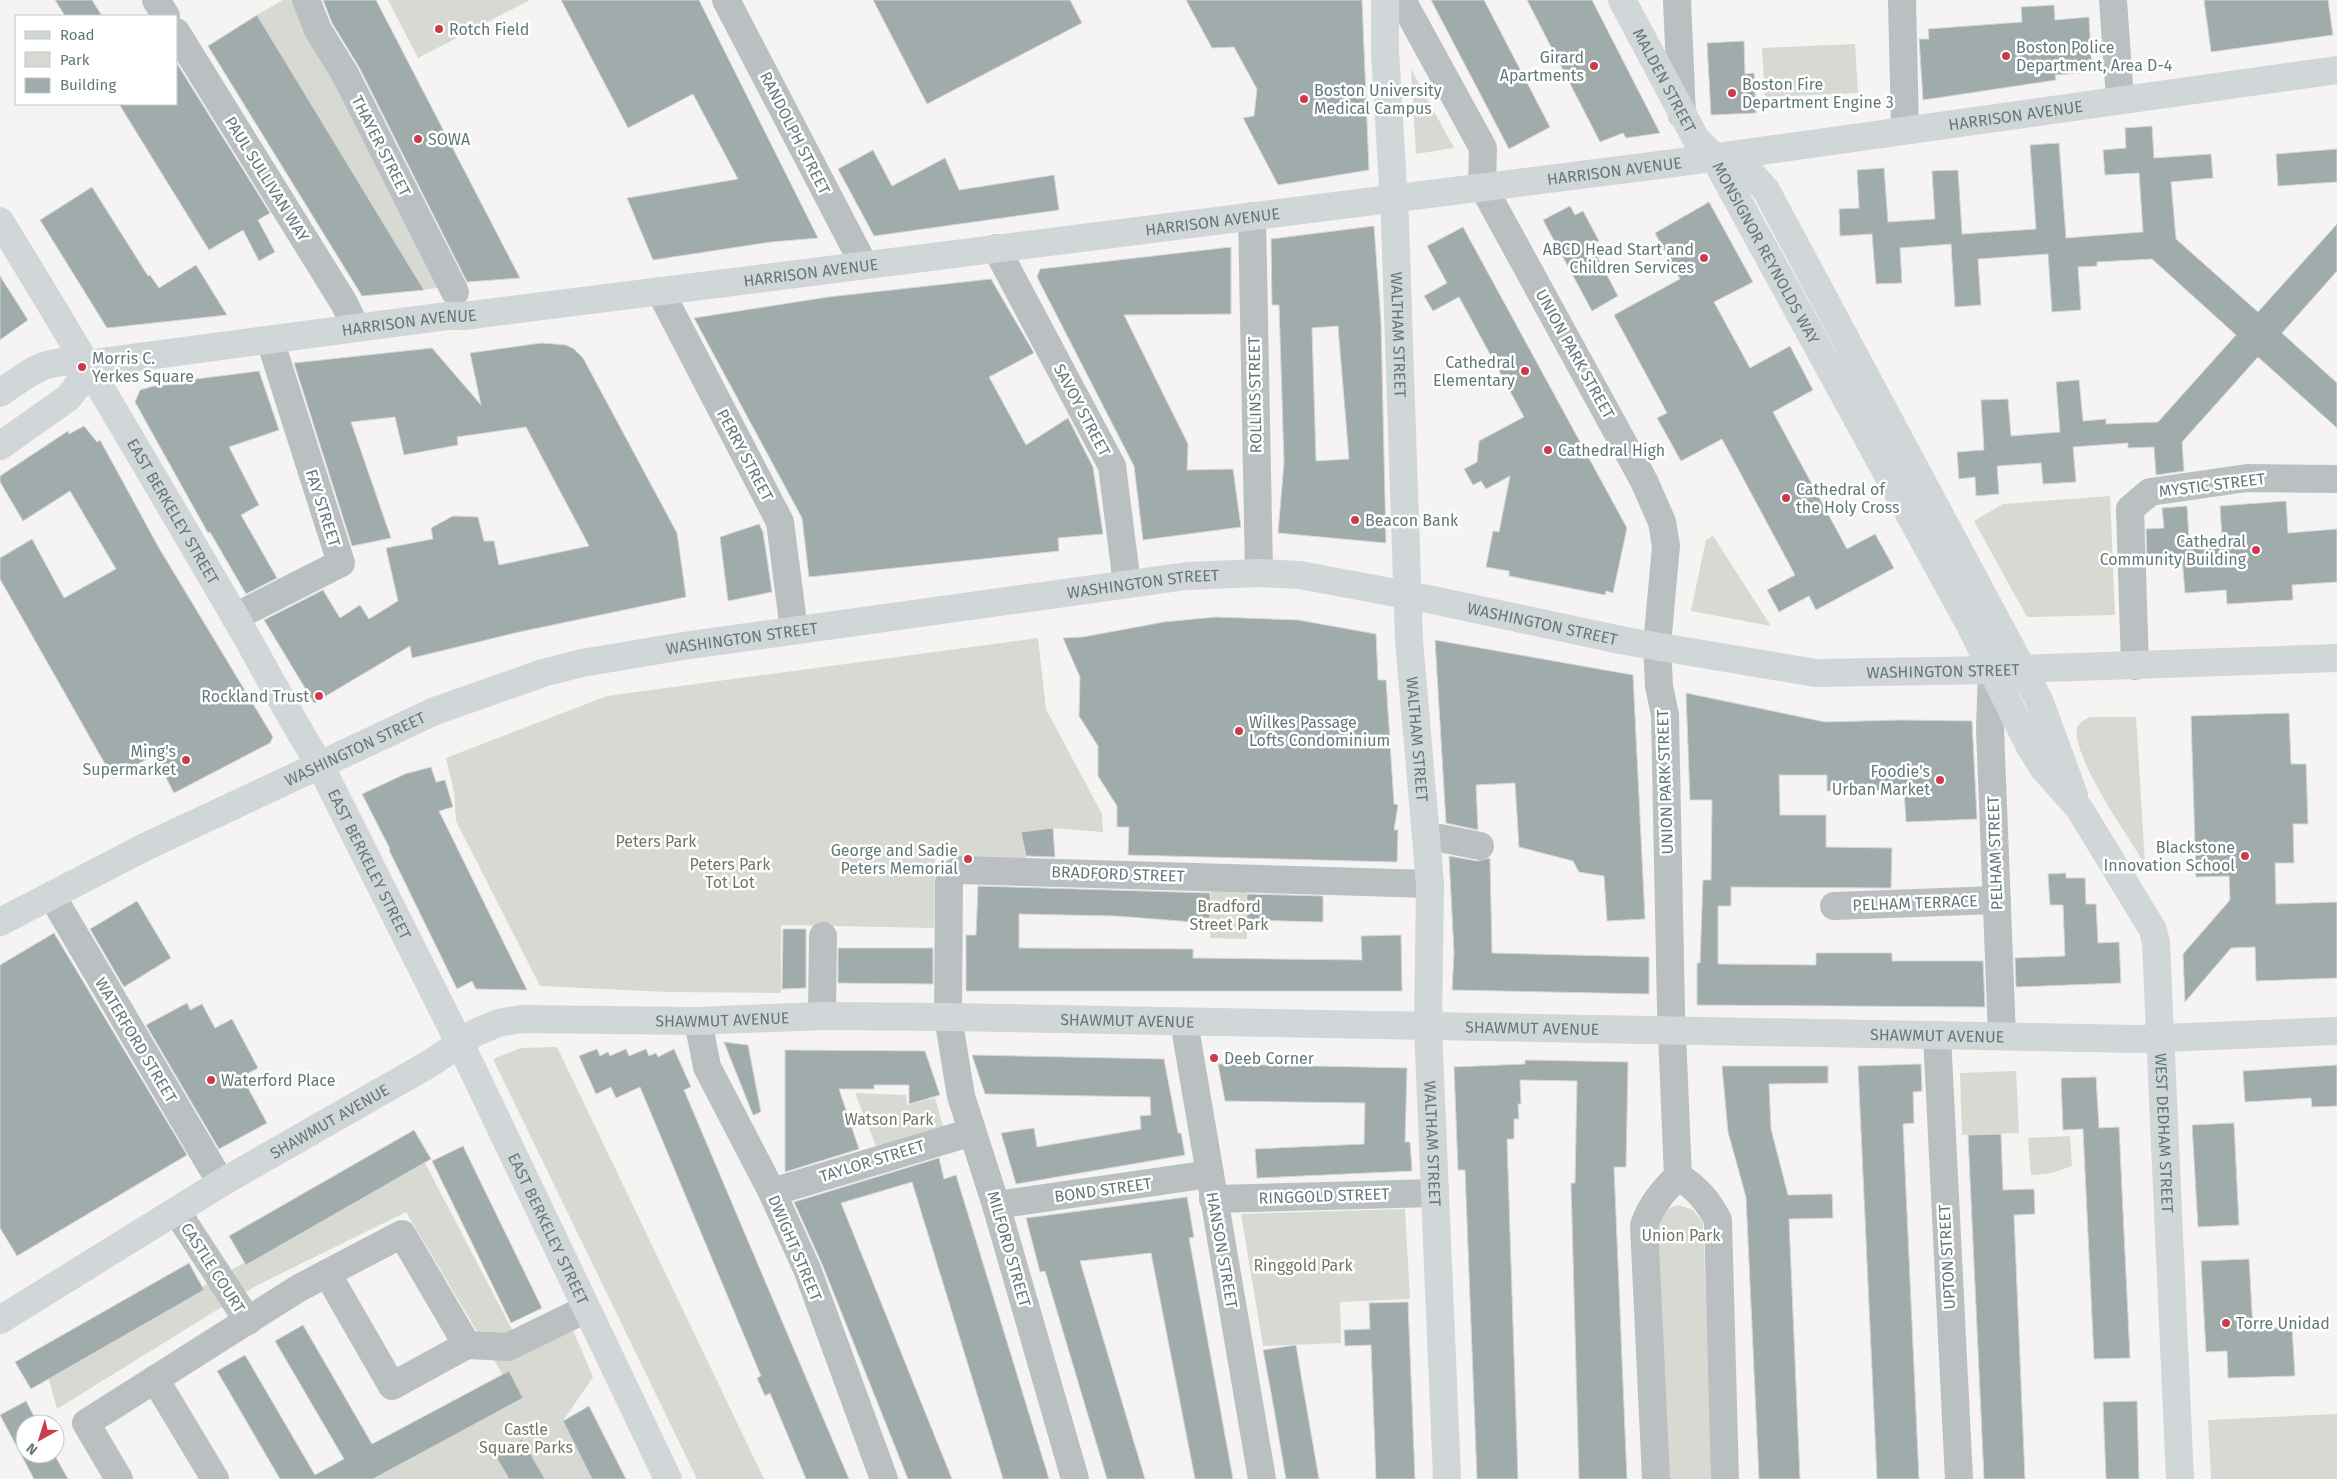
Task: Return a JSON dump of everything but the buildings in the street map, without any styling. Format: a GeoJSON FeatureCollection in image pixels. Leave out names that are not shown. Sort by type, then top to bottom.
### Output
{"type":"FeatureCollection","features":[{"type":"Feature","properties":{"kind":"main road","name":"WALTHAM STREET"},"geometry":{"type":"LineString","coordinates":[[1385,0],[1385,51],[1394,198],[1409,648],[1430,884],[1428,1026],[1446,1479]]}},
{"type":"Feature","properties":{"kind":"main road","name":"MALDEN STREET"},"geometry":{"type":"LineString","coordinates":[[1622,0],[1682,116],[1696,139],[1714,157]]}},
{"type":"Feature","properties":{"kind":"main road","name":"HARRISON AVENUE"},"geometry":{"type":"LineString","coordinates":[[0,393],[39,366],[56,361],[71,360],[87,364],[356,328],[1394,198],[1482,185],[1714,157],[2337,70]]}},
{"type":"Feature","properties":{"kind":"main road","name":"MONSIGNOR REYNOLDS WAY"},"geometry":{"type":"LineString","coordinates":[[1714,157],[1751,173],[1766,190],[2022,669]]}},
{"type":"Feature","properties":{"kind":"main road","name":"MONSIGNOR REYNOLDS WAY"},"geometry":{"type":"LineString","coordinates":[[1714,157],[1992,670]]}},
{"type":"Feature","properties":{"kind":"main road","name":"EAST BERKELEY STREET"},"geometry":{"type":"LineString","coordinates":[[0,221],[87,364],[320,765],[459,1043],[668,1479]]}},
{"type":"Feature","properties":{"kind":"main road"},"geometry":{"type":"LineString","coordinates":[[0,446],[68,398],[82,380],[87,364]]}},
{"type":"Feature","properties":{"kind":"main road","name":"WASHINGTON STREET"},"geometry":{"type":"LineString","coordinates":[[0,922],[145,847],[446,706],[544,673],[582,663],[644,652],[1187,576],[1260,573],[1300,575],[1408,595],[1626,641],[1816,673],[2135,666],[2337,658]]}},
{"type":"Feature","properties":{"kind":"main road","name":"WEST DEDHAM STREET"},"geometry":{"type":"LineString","coordinates":[[2022,669],[2045,714],[2079,808]]}},
{"type":"Feature","properties":{"kind":"main road","name":"WEST DEDHAM STREET"},"geometry":{"type":"LineString","coordinates":[[1992,670],[2038,760],[2079,808],[2153,930],[2156,942],[2180,1479]]}},
{"type":"Feature","properties":{"kind":"main road","name":"SHAWMUT AVENUE"},"geometry":{"type":"LineString","coordinates":[[0,1320],[221,1183],[431,1063],[459,1043],[485,1028],[521,1020],[698,1021],[822,1016],[948,1017],[2159,1039],[2337,1031]]}},
{"type":"Feature","properties":{"kind":"street"},"geometry":{"type":"LineString","coordinates":[[156,0],[165,15]]}},
{"type":"Feature","properties":{"kind":"street","name":"THAYER STREET"},"geometry":{"type":"LineString","coordinates":[[306,0],[318,30],[345,74],[455,292]]}},
{"type":"Feature","properties":{"kind":"street","name":"RANDOLPH STREET"},"geometry":{"type":"LineString","coordinates":[[726,0],[864,265]]}},
{"type":"Feature","properties":{"kind":"street"},"geometry":{"type":"LineString","coordinates":[[1402,0],[1483,148],[1482,185]]}},
{"type":"Feature","properties":{"kind":"street"},"geometry":{"type":"LineString","coordinates":[[1677,0],[1682,116]]}},
{"type":"Feature","properties":{"kind":"street"},"geometry":{"type":"LineString","coordinates":[[1902,0],[1905,130]]}},
{"type":"Feature","properties":{"kind":"street"},"geometry":{"type":"LineString","coordinates":[[2114,0],[2120,99]]}},
{"type":"Feature","properties":{"kind":"street","name":"PAUL SULLIVAN WAY"},"geometry":{"type":"LineString","coordinates":[[178,35],[344,303],[356,328]]}},
{"type":"Feature","properties":{"kind":"street","name":"UNION PARK STREET"},"geometry":{"type":"LineString","coordinates":[[1482,185],[1644,481],[1662,522],[1666,546],[1657,645],[1660,686],[1665,715],[1672,1030]]}},
{"type":"Feature","properties":{"kind":"street","name":"ROLLINS STREET"},"geometry":{"type":"LineString","coordinates":[[1252,216],[1260,573]]}},
{"type":"Feature","properties":{"kind":"street","name":"SAVOY STREET"},"geometry":{"type":"LineString","coordinates":[[996,248],[1112,466],[1127,584]]}},
{"type":"Feature","properties":{"kind":"street","name":"PERRY STREET"},"geometry":{"type":"LineString","coordinates":[[660,291],[780,522],[794,630]]}},
{"type":"Feature","properties":{"kind":"street","name":"FAY STREET"},"geometry":{"type":"LineString","coordinates":[[235,618],[341,563],[270,340]]}},
{"type":"Feature","properties":{"kind":"street","name":"MYSTIC STREET"},"geometry":{"type":"LineString","coordinates":[[2135,666],[2130,508],[2150,492],[2237,479],[2337,479]]}},
{"type":"Feature","properties":{"kind":"street","name":"PELHAM STREET"},"geometry":{"type":"LineString","coordinates":[[1992,670],[1990,728],[2002,1036]]}},
{"type":"Feature","properties":{"kind":"street"},"geometry":{"type":"LineString","coordinates":[[1440,838],[1480,846]]}},
{"type":"Feature","properties":{"kind":"street","name":"BRADFORD STREET"},"geometry":{"type":"LineString","coordinates":[[948,1017],[948,882],[950,875],[956,870],[1430,884]]}},
{"type":"Feature","properties":{"kind":"street","name":"WATERFORD STREET"},"geometry":{"type":"LineString","coordinates":[[52,896],[221,1183]]}},
{"type":"Feature","properties":{"kind":"street","name":"PELHAM TERRACE"},"geometry":{"type":"LineString","coordinates":[[1834,906],[1997,900]]}},
{"type":"Feature","properties":{"kind":"street"},"geometry":{"type":"LineString","coordinates":[[822,1016],[823,936]]}},
{"type":"Feature","properties":{"kind":"street","name":"MILFORD STREET"},"geometry":{"type":"LineString","coordinates":[[948,1017],[961,1096],[996,1205],[1075,1479]]}},
{"type":"Feature","properties":{"kind":"street","name":"DWIGHT STREET"},"geometry":{"type":"LineString","coordinates":[[698,1021],[707,1066],[772,1192],[807,1270],[884,1479]]}},
{"type":"Feature","properties":{"kind":"street","name":"HANSON STREET"},"geometry":{"type":"LineString","coordinates":[[1184,1022],[1262,1479]]}},
{"type":"Feature","properties":{"kind":"street"},"geometry":{"type":"LineString","coordinates":[[1656,1479],[1644,1225],[1650,1209],[1663,1190],[1678,1176],[1672,1030]]}},
{"type":"Feature","properties":{"kind":"street","name":"UPTON STREET"},"geometry":{"type":"LineString","coordinates":[[1937,1035],[1958,1479]]}},
{"type":"Feature","properties":{"kind":"street","name":"TAYLOR STREET"},"geometry":{"type":"LineString","coordinates":[[772,1192],[972,1132]]}},
{"type":"Feature","properties":{"kind":"street"},"geometry":{"type":"LineString","coordinates":[[1678,1176],[1702,1195],[1718,1220],[1725,1479]]}},
{"type":"Feature","properties":{"kind":"street","name":"RINGGOLD STREET"},"geometry":{"type":"LineString","coordinates":[[1211,1187],[1435,1193]]}},
{"type":"Feature","properties":{"kind":"street","name":"BOND STREET"},"geometry":{"type":"LineString","coordinates":[[996,1205],[1211,1187]]}},
{"type":"Feature","properties":{"kind":"street","name":"CASTLE COURT"},"geometry":{"type":"LineString","coordinates":[[177,1212],[248,1321],[299,1288],[402,1234],[467,1346]]}},
{"type":"Feature","properties":{"kind":"street"},"geometry":{"type":"LineString","coordinates":[[327,1273],[392,1386],[467,1346],[508,1347],[586,1309]]}},
{"type":"Feature","properties":{"kind":"street"},"geometry":{"type":"LineString","coordinates":[[119,1479],[86,1423],[248,1321]]}},
{"type":"Feature","properties":{"kind":"street"},"geometry":{"type":"LineString","coordinates":[[156,1379],[215,1479]]}},
{"type":"Feature","properties":{"kind":"green space"},"geometry":{"type":"Polygon","coordinates":[[[283,0],[291,0],[448,286],[424,290],[257,15],[283,0]]]}},
{"type":"Feature","properties":{"kind":"green space","name":"Rotch Field"},"geometry":{"type":"Polygon","coordinates":[[[388,0],[530,0],[418,58],[388,0]]]}},
{"type":"Feature","properties":{"kind":"green space"},"geometry":{"type":"Polygon","coordinates":[[[1855,44],[1858,93],[1765,97],[1762,48],[1855,44]]]}},
{"type":"Feature","properties":{"kind":"green space"},"geometry":{"type":"Polygon","coordinates":[[[1411,69],[1454,148],[1416,154],[1411,69]]]}},
{"type":"Feature","properties":{"kind":"green space"},"geometry":{"type":"Polygon","coordinates":[[[2110,496],[2115,615],[2027,617],[1974,521],[2003,504],[2110,496]]]}},
{"type":"Feature","properties":{"kind":"green space"},"geometry":{"type":"Polygon","coordinates":[[[1713,536],[1771,626],[1691,611],[1706,540],[1713,536]]]}},
{"type":"Feature","properties":{"kind":"green space","name":"Peters Park"},"geometry":{"type":"Polygon","coordinates":[[[1038,638],[1046,709],[1102,814],[1103,832],[1053,828],[1021,832],[1026,859],[935,855],[934,928],[781,925],[781,993],[667,992],[540,986],[456,821],[454,792],[446,758],[607,696],[1038,638]]]}},
{"type":"Feature","properties":{"kind":"green space"},"geometry":{"type":"Polygon","coordinates":[[[2090,717],[2136,717],[2145,864],[2103,797],[2083,757],[2078,740],[2077,727],[2081,722],[2090,717]]]}},
{"type":"Feature","properties":{"kind":"green space","name":"Bradford Street Park"},"geometry":{"type":"Polygon","coordinates":[[[1211,891],[1247,892],[1247,939],[1210,938],[1211,891]]]}},
{"type":"Feature","properties":{"kind":"green space"},"geometry":{"type":"Polygon","coordinates":[[[557,1047],[764,1479],[697,1479],[493,1059],[521,1048],[557,1047]]]}},
{"type":"Feature","properties":{"kind":"green space"},"geometry":{"type":"Polygon","coordinates":[[[2016,1071],[2019,1133],[1962,1135],[1960,1073],[2016,1071]]]}},
{"type":"Feature","properties":{"kind":"green space","name":"Watson Park"},"geometry":{"type":"Polygon","coordinates":[[[855,1093],[906,1095],[907,1105],[935,1098],[943,1126],[876,1146],[855,1093]]]}},
{"type":"Feature","properties":{"kind":"green space"},"geometry":{"type":"Polygon","coordinates":[[[2070,1136],[2072,1166],[2052,1173],[2031,1175],[2028,1138],[2070,1136]]]}},
{"type":"Feature","properties":{"kind":"green space","name":"Castle Square Parks"},"geometry":{"type":"Polygon","coordinates":[[[423,1159],[520,1345],[568,1318],[593,1377],[563,1421],[592,1479],[366,1479],[516,1397],[406,1212],[254,1287],[57,1409],[48,1376],[423,1159]]]}},
{"type":"Feature","properties":{"kind":"green space","name":"Union Park"},"geometry":{"type":"Polygon","coordinates":[[[1679,1205],[1693,1210],[1703,1223],[1713,1479],[1669,1479],[1657,1226],[1665,1212],[1671,1207],[1679,1205]]]}},
{"type":"Feature","properties":{"kind":"green space","name":"Ringgold Park"},"geometry":{"type":"Polygon","coordinates":[[[1405,1209],[1410,1299],[1340,1302],[1341,1343],[1263,1346],[1241,1214],[1405,1209]]]}},
{"type":"Feature","properties":{"kind":"green space"},"geometry":{"type":"Polygon","coordinates":[[[2337,1414],[2337,1479],[2211,1479],[2208,1420],[2337,1414]]]}},
{"type":"Feature","properties":{"kind":"place","name":"Rotch Field"},"geometry":{"type":"Point","coordinates":[439,29]}},
{"type":"Feature","properties":{"kind":"place","name":"Boston Police Department, Area D-4"},"geometry":{"type":"Point","coordinates":[2006,56]}},
{"type":"Feature","properties":{"kind":"place","name":"Girard Apartments"},"geometry":{"type":"Point","coordinates":[1594,66]}},
{"type":"Feature","properties":{"kind":"place","name":"Boston Fire Department Engine 3"},"geometry":{"type":"Point","coordinates":[1732,93]}},
{"type":"Feature","properties":{"kind":"place","name":"Boston University Medical Campus"},"geometry":{"type":"Point","coordinates":[1304,99]}},
{"type":"Feature","properties":{"kind":"place","name":"SOWA"},"geometry":{"type":"Point","coordinates":[418,139]}},
{"type":"Feature","properties":{"kind":"place","name":"ABCD Head Start and Children Services"},"geometry":{"type":"Point","coordinates":[1704,258]}},
{"type":"Feature","properties":{"kind":"place","name":"Morris C. Yerkes Square"},"geometry":{"type":"Point","coordinates":[82,367]}},
{"type":"Feature","properties":{"kind":"place","name":"Cathedral Elementary"},"geometry":{"type":"Point","coordinates":[1525,371]}},
{"type":"Feature","properties":{"kind":"place","name":"Cathedral High"},"geometry":{"type":"Point","coordinates":[1548,450]}},
{"type":"Feature","properties":{"kind":"place","name":"Cathedral of the Holy Cross"},"geometry":{"type":"Point","coordinates":[1786,498]}},
{"type":"Feature","properties":{"kind":"place","name":"Beacon Bank"},"geometry":{"type":"Point","coordinates":[1355,520]}},
{"type":"Feature","properties":{"kind":"place","name":"Cathedral Community Building"},"geometry":{"type":"Point","coordinates":[2256,550]}},
{"type":"Feature","properties":{"kind":"place","name":"Rockland Trust"},"geometry":{"type":"Point","coordinates":[319,696]}},
{"type":"Feature","properties":{"kind":"place","name":"Wilkes Passage Lofts Condominium"},"geometry":{"type":"Point","coordinates":[1239,731]}},
{"type":"Feature","properties":{"kind":"place","name":"Ming's Supermarket"},"geometry":{"type":"Point","coordinates":[186,760]}},
{"type":"Feature","properties":{"kind":"place","name":"Foodie's Urban Market"},"geometry":{"type":"Point","coordinates":[1940,780]}},
{"type":"Feature","properties":{"kind":"place","name":"Blackstone Innovation School"},"geometry":{"type":"Point","coordinates":[2245,856]}},
{"type":"Feature","properties":{"kind":"place","name":"George and Sadie Peters Memorial"},"geometry":{"type":"Point","coordinates":[968,859]}},
{"type":"Feature","properties":{"kind":"place","name":"Deeb Corner"},"geometry":{"type":"Point","coordinates":[1214,1058]}},
{"type":"Feature","properties":{"kind":"place","name":"Waterford Place"},"geometry":{"type":"Point","coordinates":[211,1080]}},
{"type":"Feature","properties":{"kind":"place","name":"Torre Unidad"},"geometry":{"type":"Point","coordinates":[2226,1323]}},
{"type":"Feature","properties":{"kind":"park label","name":"Peters Park Tot Lot"},"geometry":{"type":"Point","coordinates":[730,873]}}]}
